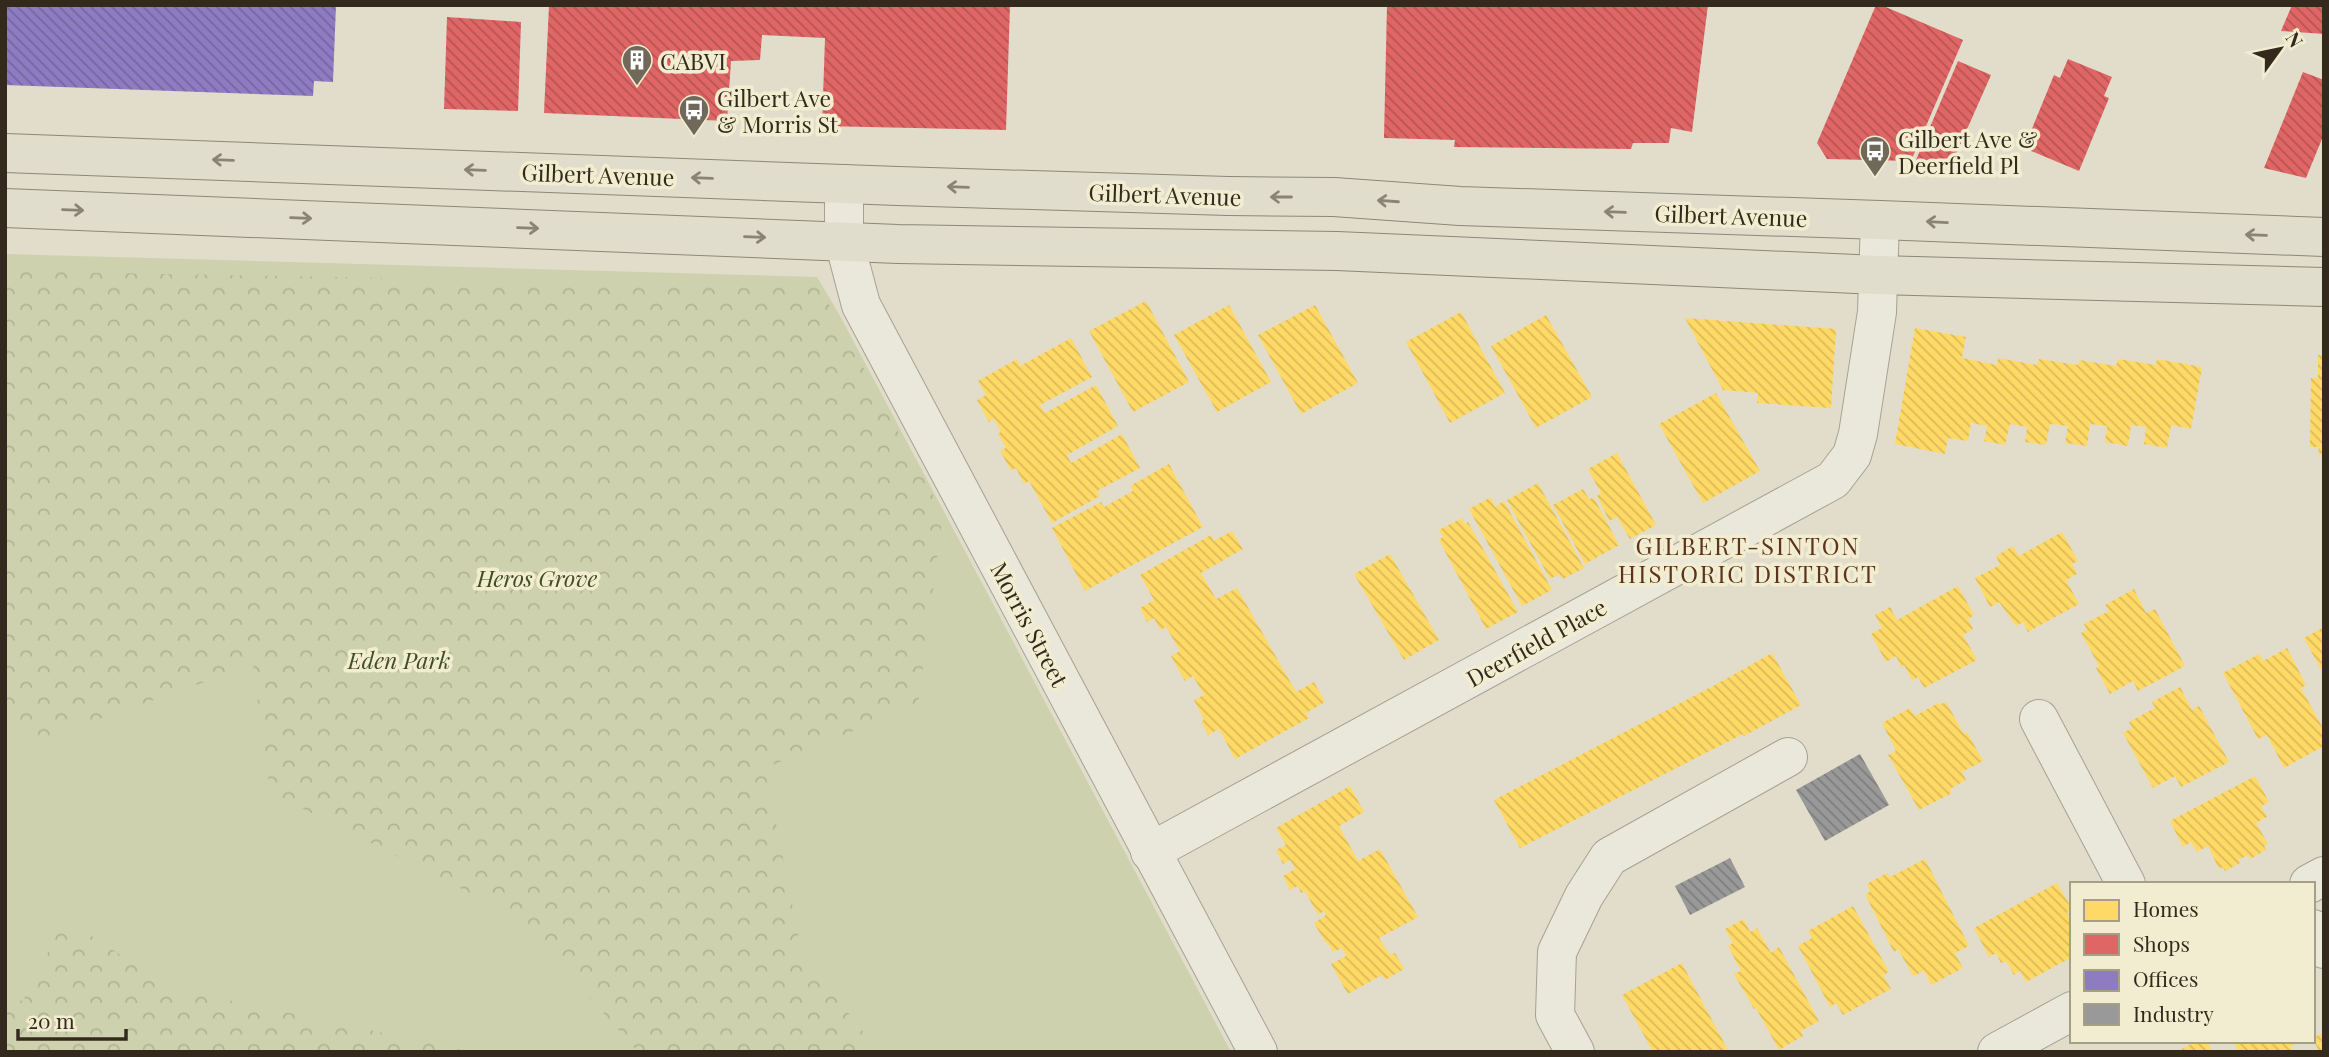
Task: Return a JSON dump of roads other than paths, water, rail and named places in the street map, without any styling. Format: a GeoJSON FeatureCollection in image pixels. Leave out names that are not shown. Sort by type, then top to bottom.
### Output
{"type":"FeatureCollection","features":[{"type":"Feature","properties":{"kind":"main road","name":"Gilbert Avenue"},"geometry":{"type":"LineString","coordinates":[[5,153],[844,184],[1214,196],[1334,197],[1460,206],[2324,237]]}},
{"type":"Feature","properties":{"kind":"main road"},"geometry":{"type":"LineString","coordinates":[[5,208],[898,244],[1336,251],[1878,275],[2324,287]]}},
{"type":"Feature","properties":{"kind":"street","name":"Morris Street"},"geometry":{"type":"LineString","coordinates":[[844,184],[844,241],[861,305],[1258,1052]]}},
{"type":"Feature","properties":{"kind":"street","name":"Deerfield Place"},"geometry":{"type":"LineString","coordinates":[[1150,852],[1833,480],[1852,455],[1858,433],[1877,312],[1880,220]]}},
{"type":"Feature","properties":{"kind":"street"},"geometry":{"type":"LineString","coordinates":[[2039,719],[2125,882]]}},
{"type":"Feature","properties":{"kind":"street"},"geometry":{"type":"LineString","coordinates":[[1575,1052],[1555,1015],[1557,952],[1584,896],[1609,857],[1788,757]]}},
{"type":"Feature","properties":{"kind":"street"},"geometry":{"type":"LineString","coordinates":[[2315,933],[2324,949]]}},
{"type":"Feature","properties":{"kind":"street"},"geometry":{"type":"LineString","coordinates":[[1997,1052],[2070,1012]]}},
{"type":"Feature","properties":{"kind":"place","name":"CABVI"},"geometry":{"type":"Point","coordinates":[637,87]}},
{"type":"Feature","properties":{"kind":"place","name":"Gilbert Ave & Morris St"},"geometry":{"type":"Point","coordinates":[694,137]}},
{"type":"Feature","properties":{"kind":"place","name":"Gilbert Ave & Deerfield Pl"},"geometry":{"type":"Point","coordinates":[1875,178]}},
{"type":"Feature","properties":{"kind":"district","name":"GILBERT-SINTON HISTORIC DISTRICT"},"geometry":{"type":"Point","coordinates":[1748,559]}},
{"type":"Feature","properties":{"kind":"park label","name":"Heros Grove"},"geometry":{"type":"Point","coordinates":[537,577]}},
{"type":"Feature","properties":{"kind":"park label","name":"Eden Park"},"geometry":{"type":"Point","coordinates":[399,659]}}]}
